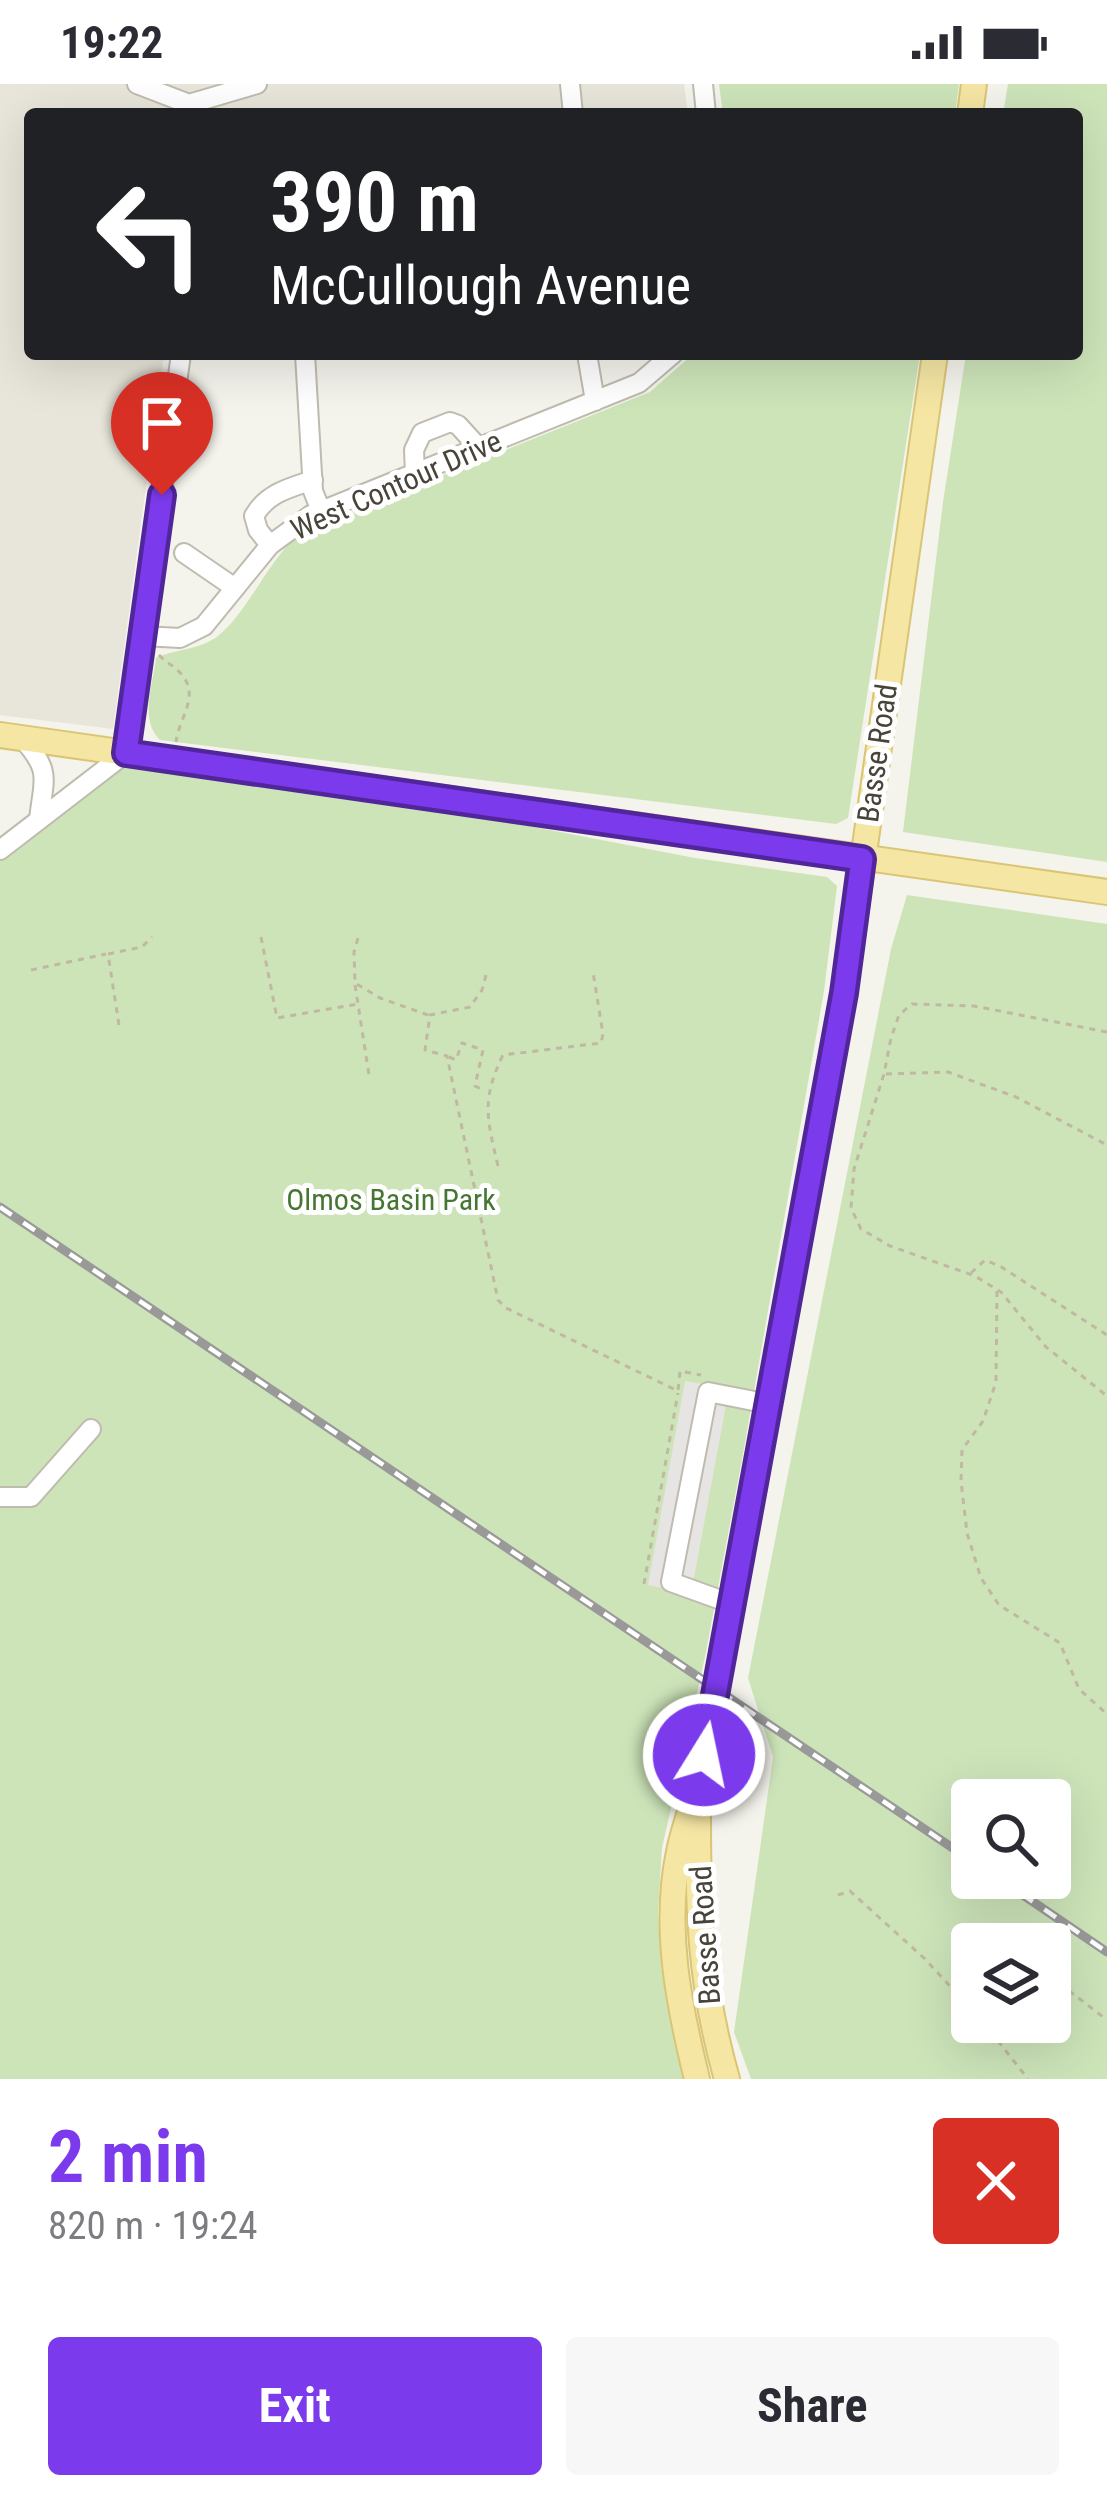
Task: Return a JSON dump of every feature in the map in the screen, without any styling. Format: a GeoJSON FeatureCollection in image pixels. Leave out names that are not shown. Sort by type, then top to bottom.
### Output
{"type":"FeatureCollection","features":[{"type":"Feature","properties":{"kind":"main road","name":"Basse Road"},"geometry":{"type":"LineString","coordinates":[[697,2079],[682,2017],[673,1909],[679,1853],[698,1788],[844,993],[934,360]]}},
{"type":"Feature","properties":{"kind":"main road"},"geometry":{"type":"LineString","coordinates":[[11,736],[1107,892]]}},
{"type":"Feature","properties":{"kind":"main road","name":"Basse Road"},"geometry":{"type":"LineString","coordinates":[[698,1788],[697,1899],[703,1980],[727,2079]]}},
{"type":"Feature","properties":{"kind":"street"},"geometry":{"type":"LineString","coordinates":[[137,84],[189,100],[257,84]]}},
{"type":"Feature","properties":{"kind":"street"},"geometry":{"type":"LineString","coordinates":[[0,850],[126,753],[180,360]]}},
{"type":"Feature","properties":{"kind":"street"},"geometry":{"type":"LineString","coordinates":[[305,360],[313,480],[321,511]]}},
{"type":"Feature","properties":{"kind":"street"},"geometry":{"type":"LineString","coordinates":[[588,360],[595,401]]}},
{"type":"Feature","properties":{"kind":"street","name":"West Contour Drive"},"geometry":{"type":"LineString","coordinates":[[143,636],[191,634],[217,614],[281,533],[321,511],[639,383],[666,360]]}},
{"type":"Feature","properties":{"kind":"street"},"geometry":{"type":"LineString","coordinates":[[415,473],[414,450],[422,433],[450,422],[479,448]]}},
{"type":"Feature","properties":{"kind":"street"},"geometry":{"type":"LineString","coordinates":[[270,545],[254,516],[260,504],[281,490],[313,480]]}},
{"type":"Feature","properties":{"kind":"street"},"geometry":{"type":"LineString","coordinates":[[184,553],[235,588]]}},
{"type":"Feature","properties":{"kind":"street"},"geometry":{"type":"LineString","coordinates":[[11,736],[40,758],[46,775],[40,820]]}},
{"type":"Feature","properties":{"kind":"street"},"geometry":{"type":"LineString","coordinates":[[732,1604],[671,1582],[708,1392],[770,1404]]}},
{"type":"Feature","properties":{"kind":"street"},"geometry":{"type":"LineString","coordinates":[[6,1500],[31,1497],[91,1429]]}},
{"type":"Feature","properties":{"kind":"path"},"geometry":{"type":"LineString","coordinates":[[159,655],[189,688],[189,704],[179,722],[176,743]]}},
{"type":"Feature","properties":{"kind":"path"},"geometry":{"type":"LineString","coordinates":[[31,970],[142,946],[152,937]]}},
{"type":"Feature","properties":{"kind":"path"},"geometry":{"type":"LineString","coordinates":[[260,937],[277,1018],[358,1004]]}},
{"type":"Feature","properties":{"kind":"path"},"geometry":{"type":"LineString","coordinates":[[358,938],[353,952],[355,983],[369,1076]]}},
{"type":"Feature","properties":{"kind":"path"},"geometry":{"type":"LineString","coordinates":[[108,954],[119,1025]]}},
{"type":"Feature","properties":{"kind":"path"},"geometry":{"type":"LineString","coordinates":[[430,1015],[425,1050],[456,1060],[462,1043],[483,1050],[475,1085],[484,1093],[503,1055],[601,1043],[593,972]]}},
{"type":"Feature","properties":{"kind":"path"},"geometry":{"type":"LineString","coordinates":[[355,983],[380,998],[430,1015],[470,1007],[482,990],[485,975]]}},
{"type":"Feature","properties":{"kind":"path"},"geometry":{"type":"LineString","coordinates":[[1107,1032],[974,1006],[912,1004],[899,1015],[859,1148],[851,1208],[861,1229],[890,1246],[970,1274],[997,1289],[1046,1347],[1107,1396]]}},
{"type":"Feature","properties":{"kind":"path"},"geometry":{"type":"LineString","coordinates":[[447,1056],[498,1300],[677,1391]]}},
{"type":"Feature","properties":{"kind":"path"},"geometry":{"type":"LineString","coordinates":[[884,1074],[948,1072],[1016,1097],[1107,1144]]}},
{"type":"Feature","properties":{"kind":"path"},"geometry":{"type":"LineString","coordinates":[[487,1087],[486,1114],[498,1166]]}},
{"type":"Feature","properties":{"kind":"path"},"geometry":{"type":"LineString","coordinates":[[970,1274],[985,1260],[1000,1266],[1107,1335]]}},
{"type":"Feature","properties":{"kind":"path"},"geometry":{"type":"LineString","coordinates":[[997,1289],[996,1382],[983,1420],[962,1450],[967,1533],[981,1578],[999,1605],[1060,1643],[1079,1689],[1107,1714]]}},
{"type":"Feature","properties":{"kind":"path"},"geometry":{"type":"LineString","coordinates":[[644,1584],[680,1371],[704,1375]]}},
{"type":"Feature","properties":{"kind":"path"},"geometry":{"type":"LineString","coordinates":[[838,1895],[850,1891],[951,1987]]}},
{"type":"Feature","properties":{"kind":"path"},"geometry":{"type":"LineString","coordinates":[[1071,1992],[1107,2020]]}},
{"type":"Feature","properties":{"kind":"path"},"geometry":{"type":"LineString","coordinates":[[1000,2043],[1028,2079]]}},
{"type":"Feature","properties":{"kind":"shaded area"},"geometry":{"type":"Polygon","coordinates":[[[0,84],[684,84],[687,108],[24,108],[24,360],[167,360],[163,361],[113,729],[0,715],[0,84]]]}},
{"type":"Feature","properties":{"kind":"shaded area"},"geometry":{"type":"Polygon","coordinates":[[[685,1381],[729,1389],[691,1594],[648,1585],[685,1381]]]}},
{"type":"Feature","properties":{"kind":"green space"},"geometry":{"type":"Polygon","coordinates":[[[719,84],[959,84],[956,108],[722,108],[719,84]]]}},
{"type":"Feature","properties":{"kind":"green space"},"geometry":{"type":"Polygon","coordinates":[[[1008,84],[1107,84],[1107,862],[903,832],[965,360],[1083,360],[1083,108],[1004,108],[1008,84]]]}},
{"type":"Feature","properties":{"kind":"green space"},"geometry":{"type":"Polygon","coordinates":[[[686,360],[919,360],[848,818],[836,824],[160,740],[154,732],[149,702],[156,658],[218,636],[301,532],[650,392],[686,360]]]}},
{"type":"Feature","properties":{"kind":"green space","name":"Olmos Basin Park"},"geometry":{"type":"Polygon","coordinates":[[[122,766],[487,818],[695,858],[827,877],[837,886],[824,991],[743,1454],[705,1657],[662,1848],[661,1965],[685,2079],[0,2079],[0,859],[122,766]]]}},
{"type":"Feature","properties":{"kind":"green space"},"geometry":{"type":"Polygon","coordinates":[[[907,895],[1107,924],[1107,2079],[751,2079],[734,2032],[773,1757],[748,1678],[891,949],[907,895]]]}},
{"type":"Feature","properties":{"kind":"railway"},"geometry":{"type":"LineString","coordinates":[[0,1207],[951,1847]]}},
{"type":"Feature","properties":{"kind":"railway"},"geometry":{"type":"LineString","coordinates":[[1029,1899],[1107,1952]]}},
{"type":"Feature","properties":{"kind":"route"},"geometry":{"type":"LineString","coordinates":[[162,495],[126,753],[862,859],[844,993],[704,1755]]}}]}
